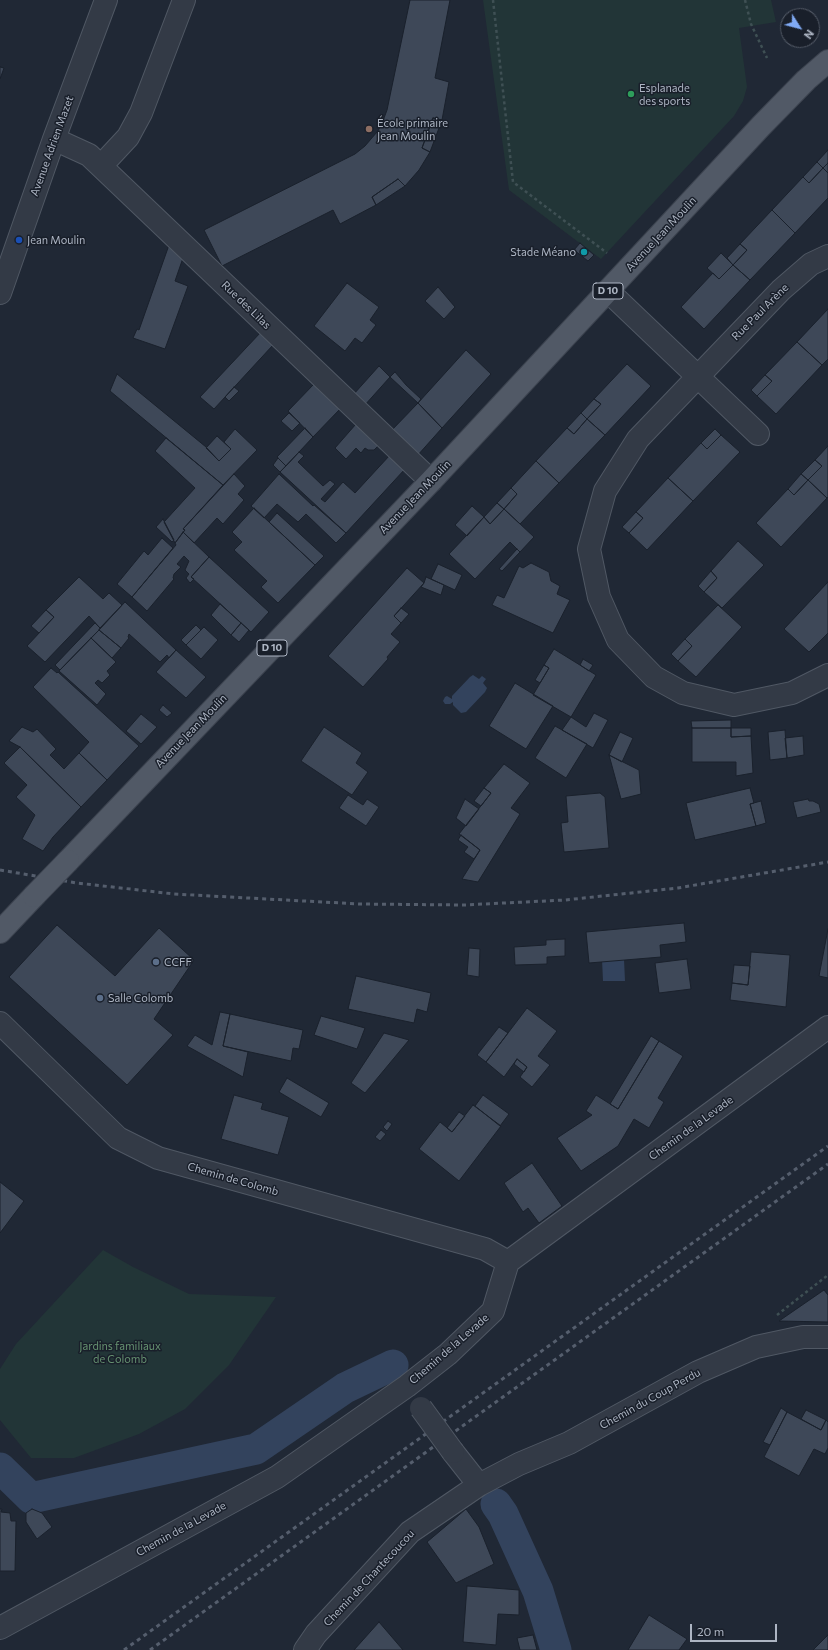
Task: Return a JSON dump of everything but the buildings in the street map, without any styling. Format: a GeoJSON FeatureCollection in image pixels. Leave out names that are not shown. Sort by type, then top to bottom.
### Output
{"type":"FeatureCollection","features":[{"type":"Feature","properties":{"kind":"main road","name":"Avenue Jean Moulin"},"geometry":{"type":"LineString","coordinates":[[0,932],[431,481],[756,131],[806,80],[828,61]]}},
{"type":"Feature","properties":{"kind":"street","name":"Avenue Adrien Mazet"},"geometry":{"type":"LineString","coordinates":[[0,293],[54,139],[106,0]]}},
{"type":"Feature","properties":{"kind":"street"},"geometry":{"type":"LineString","coordinates":[[101,166],[128,137],[141,112],[184,0]]}},
{"type":"Feature","properties":{"kind":"street","name":"Rue des Lilas"},"geometry":{"type":"LineString","coordinates":[[54,139],[89,155],[431,481]]}},
{"type":"Feature","properties":{"kind":"street","name":"Rue Paul Arène"},"geometry":{"type":"LineString","coordinates":[[828,256],[811,264],[781,290],[638,439],[605,491],[589,549],[599,597],[618,640],[654,677],[683,693],[734,705],[792,693],[828,675]]}},
{"type":"Feature","properties":{"kind":"street"},"geometry":{"type":"LineString","coordinates":[[608,291],[758,434]]}},
{"type":"Feature","properties":{"kind":"street","name":"Chemin de Colomb"},"geometry":{"type":"LineString","coordinates":[[0,1023],[118,1138],[158,1158],[485,1249],[508,1262]]}},
{"type":"Feature","properties":{"kind":"street","name":"Chemin de la Levade"},"geometry":{"type":"LineString","coordinates":[[0,1628],[277,1477],[407,1386],[448,1354],[493,1311],[508,1262],[828,1027]]}},
{"type":"Feature","properties":{"kind":"street","name":"Chemin du Coup Perdu"},"geometry":{"type":"LineString","coordinates":[[479,1485],[519,1464],[569,1443],[698,1372],[756,1347],[803,1337],[828,1337]]}},
{"type":"Feature","properties":{"kind":"street"},"geometry":{"type":"LineString","coordinates":[[407,1386],[421,1408],[479,1485]]}},
{"type":"Feature","properties":{"kind":"street","name":"Chemin de Chantecoucou"},"geometry":{"type":"LineString","coordinates":[[305,1650],[316,1634],[410,1532],[479,1485]]}},
{"type":"Feature","properties":{"kind":"path"},"geometry":{"type":"LineString","coordinates":[[493,0],[512,182],[628,269]]}},
{"type":"Feature","properties":{"kind":"path"},"geometry":{"type":"LineString","coordinates":[[745,0],[751,24],[767,58]]}},
{"type":"Feature","properties":{"kind":"path"},"geometry":{"type":"LineString","coordinates":[[756,1347],[772,1319],[828,1275]]}},
{"type":"Feature","properties":{"kind":"green space","name":"Esplanade des sports"},"geometry":{"type":"Polygon","coordinates":[[[483,0],[771,0],[776,22],[739,28],[747,87],[743,101],[734,116],[601,259],[509,190],[483,0]]]}},
{"type":"Feature","properties":{"kind":"green space","name":"Jardins familiaux de Colomb"},"geometry":{"type":"Polygon","coordinates":[[[103,1250],[133,1267],[189,1294],[276,1297],[229,1365],[185,1409],[139,1434],[74,1458],[31,1458],[0,1420],[0,1369],[16,1344],[103,1250]]]}},
{"type":"Feature","properties":{"kind":"water"},"geometry":{"type":"Polygon","coordinates":[[[473,675],[479,679],[482,676],[486,679],[483,683],[487,688],[466,712],[461,713],[453,705],[453,702],[450,704],[445,704],[443,701],[445,697],[447,696],[452,699],[452,696],[473,675]]]}},
{"type":"Feature","properties":{"kind":"water"},"geometry":{"type":"Polygon","coordinates":[[[601,937],[623,937],[625,981],[603,981],[601,937]]]}},
{"type":"Feature","properties":{"kind":"waterway"},"geometry":{"type":"LineString","coordinates":[[0,1468],[31,1498],[256,1449],[345,1388],[393,1365]]}},
{"type":"Feature","properties":{"kind":"waterway"},"geometry":{"type":"LineString","coordinates":[[496,1504],[503,1514],[538,1591],[556,1650]]}},
{"type":"Feature","properties":{"kind":"railway"},"geometry":{"type":"LineString","coordinates":[[0,870],[77,883],[174,894],[360,904],[464,905],[565,900],[678,888],[828,862]]}},
{"type":"Feature","properties":{"kind":"railway"},"geometry":{"type":"LineString","coordinates":[[124,1650],[828,1146]]}},
{"type":"Feature","properties":{"kind":"railway"},"geometry":{"type":"LineString","coordinates":[[150,1650],[828,1164]]}},
{"type":"Feature","properties":{"kind":"place","name":"Esplanade des sports"},"geometry":{"type":"Point","coordinates":[631,94]}},
{"type":"Feature","properties":{"kind":"place","name":"École primaire Jean Moulin"},"geometry":{"type":"Point","coordinates":[369,129]}},
{"type":"Feature","properties":{"kind":"place","name":"Jean Moulin"},"geometry":{"type":"Point","coordinates":[19,240]}},
{"type":"Feature","properties":{"kind":"place","name":"Stade Méano"},"geometry":{"type":"Point","coordinates":[584,252]}},
{"type":"Feature","properties":{"kind":"place","name":"CCFF"},"geometry":{"type":"Point","coordinates":[156,962]}},
{"type":"Feature","properties":{"kind":"place","name":"Salle Colomb"},"geometry":{"type":"Point","coordinates":[100,998]}}]}
